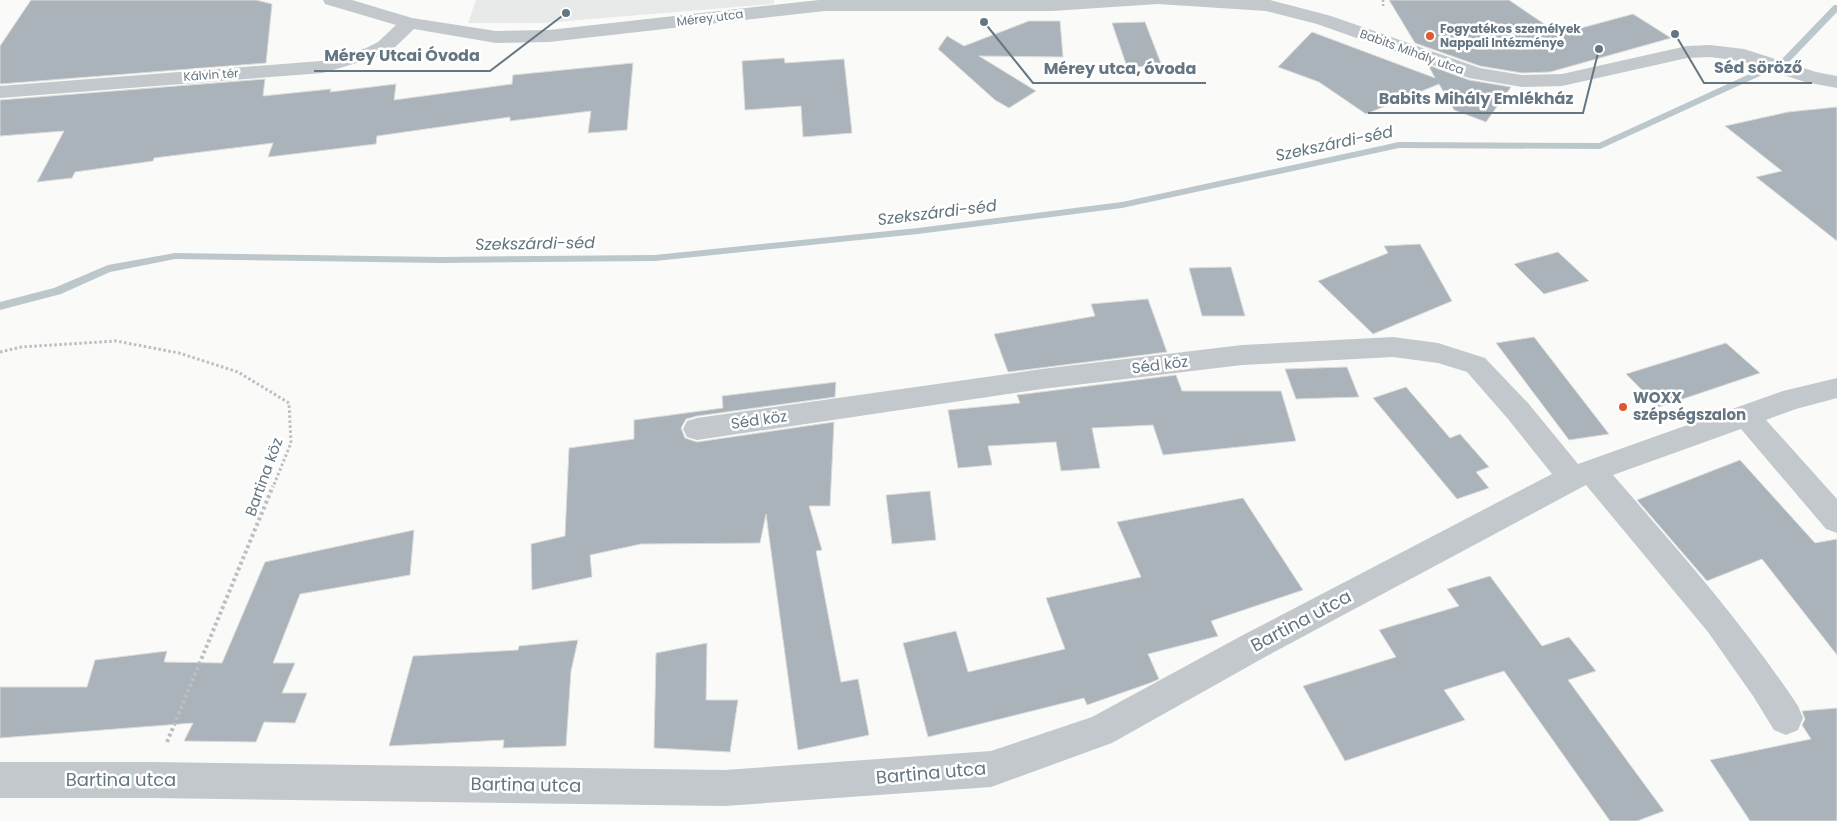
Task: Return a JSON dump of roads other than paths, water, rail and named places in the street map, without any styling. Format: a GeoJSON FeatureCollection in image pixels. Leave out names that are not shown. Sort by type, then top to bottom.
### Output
{"type":"FeatureCollection","features":[{"type":"Feature","properties":{"kind":"street","name":"Mérey utca"},"geometry":{"type":"LineString","coordinates":[[332,0],[410,23],[496,37],[549,36],[816,5],[1052,5],[1152,0]]}},
{"type":"Feature","properties":{"kind":"street","name":"Babits Mihály utca"},"geometry":{"type":"LineString","coordinates":[[1164,0],[1267,5],[1324,20],[1476,74],[1522,81],[1562,80],[1687,52],[1710,51],[1744,55],[1812,78],[1837,82]]}},
{"type":"Feature","properties":{"kind":"street","name":"Kálvin tér"},"geometry":{"type":"LineString","coordinates":[[0,92],[323,67],[373,52],[385,46],[410,23]]}},
{"type":"Feature","properties":{"kind":"street","name":"Séd köz"},"geometry":{"type":"LineString","coordinates":[[697,428],[1042,379],[1232,356],[1393,347],[1438,352],[1476,365],[1518,411],[1582,475],[1715,618],[1768,689],[1786,718]]}},
{"type":"Feature","properties":{"kind":"street","name":"Bartina utca"},"geometry":{"type":"LineString","coordinates":[[0,780],[152,780],[724,788],[990,769],[1100,731],[1254,646],[1582,475],[1793,399],[1837,388]]}},
{"type":"Feature","properties":{"kind":"street"},"geometry":{"type":"LineString","coordinates":[[1746,416],[1837,520]]}},
{"type":"Feature","properties":{"kind":"waterway","name":"Szekszárdi-séd"},"geometry":{"type":"LineString","coordinates":[[0,306],[57,291],[108,269],[175,256],[441,260],[655,258],[918,231],[1122,205],[1399,145],[1600,146],[1785,61],[1837,7]]}},
{"type":"Feature","properties":{"kind":"place","name":"Mérey Utcai Óvoda"},"geometry":{"type":"Point","coordinates":[566,13]}},
{"type":"Feature","properties":{"kind":"place","name":"Mérey utca, óvoda"},"geometry":{"type":"Point","coordinates":[984,22]}},
{"type":"Feature","properties":{"kind":"place","name":"Séd söröző"},"geometry":{"type":"Point","coordinates":[1675,34]}},
{"type":"Feature","properties":{"kind":"place","name":"Fogyatékos személyek Nappali Intézménye"},"geometry":{"type":"Point","coordinates":[1430,36]}},
{"type":"Feature","properties":{"kind":"place","name":"Babits Mihály Emlékház"},"geometry":{"type":"Point","coordinates":[1599,49]}},
{"type":"Feature","properties":{"kind":"place","name":"WOXX szépségszalon"},"geometry":{"type":"Point","coordinates":[1623,407]}}]}
